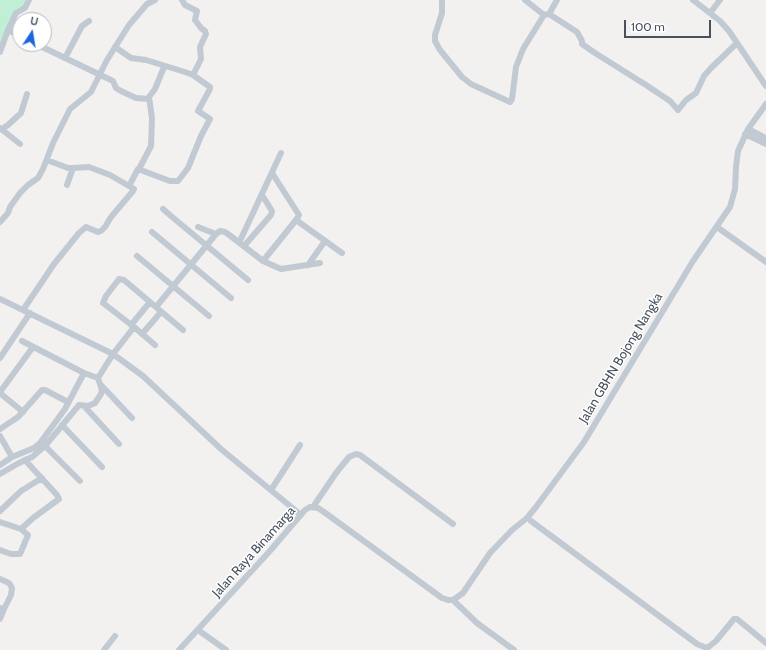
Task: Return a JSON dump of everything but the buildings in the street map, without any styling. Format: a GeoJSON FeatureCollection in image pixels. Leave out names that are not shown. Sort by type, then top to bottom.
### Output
{"type":"FeatureCollection","features":[{"type":"Feature","properties":{"kind":"street"},"geometry":{"type":"LineString","coordinates":[[0,52],[16,13],[24,8],[29,0]]}},
{"type":"Feature","properties":{"kind":"street"},"geometry":{"type":"LineString","coordinates":[[182,0],[185,5],[197,11],[195,20],[206,34],[200,47],[201,59],[193,75]]}},
{"type":"Feature","properties":{"kind":"street"},"geometry":{"type":"LineString","coordinates":[[442,0],[442,14],[435,35],[435,41],[440,50],[462,77],[471,84],[510,102],[512,99],[518,59],[546,14],[557,0]]}},
{"type":"Feature","properties":{"kind":"street"},"geometry":{"type":"LineString","coordinates":[[525,0],[577,32],[582,44],[670,101],[678,110],[686,100],[696,93],[704,76],[711,68],[737,43]]}},
{"type":"Feature","properties":{"kind":"street"},"geometry":{"type":"LineString","coordinates":[[693,0],[710,13],[729,31],[766,86]]}},
{"type":"Feature","properties":{"kind":"street"},"geometry":{"type":"LineString","coordinates":[[710,13],[720,0]]}},
{"type":"Feature","properties":{"kind":"street"},"geometry":{"type":"LineString","coordinates":[[0,222],[8,213],[10,207],[20,193],[38,178],[47,160],[55,138],[70,109],[91,92],[115,47],[139,12],[151,1]]}},
{"type":"Feature","properties":{"kind":"street"},"geometry":{"type":"LineString","coordinates":[[65,58],[82,26],[89,21]]}},
{"type":"Feature","properties":{"kind":"street"},"geometry":{"type":"LineString","coordinates":[[8,30],[12,32]]}},
{"type":"Feature","properties":{"kind":"street"},"geometry":{"type":"LineString","coordinates":[[115,47],[131,58],[146,60],[193,75],[210,87],[198,111],[210,119],[201,136],[188,168],[178,181],[170,181],[139,169]]}},
{"type":"Feature","properties":{"kind":"street"},"geometry":{"type":"LineString","coordinates":[[52,52],[113,82],[116,88],[121,91],[136,98],[149,99]]}},
{"type":"Feature","properties":{"kind":"street"},"geometry":{"type":"LineString","coordinates":[[129,186],[151,146],[152,118],[149,99],[164,67]]}},
{"type":"Feature","properties":{"kind":"street"},"geometry":{"type":"LineString","coordinates":[[20,144],[1,128],[8,125],[21,113],[27,94]]}},
{"type":"Feature","properties":{"kind":"street","name":"Jalan GBHN Bojong Nangka"},"geometry":{"type":"LineString","coordinates":[[453,600],[463,592],[490,553],[512,530],[527,518],[584,442],[693,261],[717,227],[732,202],[735,189],[736,160],[747,131],[766,104]]}},
{"type":"Feature","properties":{"kind":"street"},"geometry":{"type":"LineString","coordinates":[[747,131],[766,138]]}},
{"type":"Feature","properties":{"kind":"street"},"geometry":{"type":"LineString","coordinates":[[747,131],[766,144]]}},
{"type":"Feature","properties":{"kind":"street"},"geometry":{"type":"LineString","coordinates":[[242,244],[281,153]]}},
{"type":"Feature","properties":{"kind":"street"},"geometry":{"type":"LineString","coordinates":[[23,310],[54,264],[79,234],[86,227],[98,232],[101,231],[134,191],[134,189],[110,175],[90,167],[68,168],[47,160]]}},
{"type":"Feature","properties":{"kind":"street"},"geometry":{"type":"LineString","coordinates":[[67,185],[73,168]]}},
{"type":"Feature","properties":{"kind":"street"},"geometry":{"type":"LineString","coordinates":[[263,261],[299,217],[298,212],[272,174]]}},
{"type":"Feature","properties":{"kind":"street"},"geometry":{"type":"LineString","coordinates":[[242,244],[271,215],[272,212],[262,195]]}},
{"type":"Feature","properties":{"kind":"street"},"geometry":{"type":"LineString","coordinates":[[164,209],[248,280]]}},
{"type":"Feature","properties":{"kind":"street"},"geometry":{"type":"LineString","coordinates":[[296,220],[342,253]]}},
{"type":"Feature","properties":{"kind":"street"},"geometry":{"type":"LineString","coordinates":[[198,227],[216,234]]}},
{"type":"Feature","properties":{"kind":"street"},"geometry":{"type":"LineString","coordinates":[[717,227],[766,262]]}},
{"type":"Feature","properties":{"kind":"street"},"geometry":{"type":"LineString","coordinates":[[152,232],[231,298]]}},
{"type":"Feature","properties":{"kind":"street"},"geometry":{"type":"LineString","coordinates":[[156,307],[216,234],[220,232],[225,232],[263,261],[281,269],[320,262]]}},
{"type":"Feature","properties":{"kind":"street"},"geometry":{"type":"LineString","coordinates":[[308,265],[325,241]]}},
{"type":"Feature","properties":{"kind":"street"},"geometry":{"type":"LineString","coordinates":[[137,256],[209,316]]}},
{"type":"Feature","properties":{"kind":"street"},"geometry":{"type":"LineString","coordinates":[[154,345],[103,302],[118,279],[124,280],[183,330]]}},
{"type":"Feature","properties":{"kind":"street"},"geometry":{"type":"LineString","coordinates":[[0,299],[113,354],[143,376],[221,449],[301,515]]}},
{"type":"Feature","properties":{"kind":"street"},"geometry":{"type":"LineString","coordinates":[[98,378],[150,302]]}},
{"type":"Feature","properties":{"kind":"street"},"geometry":{"type":"LineString","coordinates":[[142,334],[161,312]]}},
{"type":"Feature","properties":{"kind":"street"},"geometry":{"type":"LineString","coordinates":[[0,358],[30,313]]}},
{"type":"Feature","properties":{"kind":"street"},"geometry":{"type":"LineString","coordinates":[[22,341],[84,373],[98,378],[102,392],[93,404],[84,406]]}},
{"type":"Feature","properties":{"kind":"street"},"geometry":{"type":"LineString","coordinates":[[23,412],[0,392],[33,346]]}},
{"type":"Feature","properties":{"kind":"street"},"geometry":{"type":"LineString","coordinates":[[0,465],[12,457],[34,448],[40,443],[52,428],[84,373]]}},
{"type":"Feature","properties":{"kind":"street"},"geometry":{"type":"LineString","coordinates":[[101,385],[132,418]]}},
{"type":"Feature","properties":{"kind":"street"},"geometry":{"type":"LineString","coordinates":[[0,429],[18,418],[42,390],[45,390],[68,402]]}},
{"type":"Feature","properties":{"kind":"street"},"geometry":{"type":"LineString","coordinates":[[0,474],[32,457],[46,446],[78,404],[84,406],[119,444]]}},
{"type":"Feature","properties":{"kind":"street"},"geometry":{"type":"LineString","coordinates":[[62,425],[102,467]]}},
{"type":"Feature","properties":{"kind":"street"},"geometry":{"type":"LineString","coordinates":[[0,436],[12,457]]}},
{"type":"Feature","properties":{"kind":"street"},"geometry":{"type":"LineString","coordinates":[[271,490],[300,445]]}},
{"type":"Feature","properties":{"kind":"street"},"geometry":{"type":"LineString","coordinates":[[46,446],[80,482]]}},
{"type":"Feature","properties":{"kind":"street"},"geometry":{"type":"LineString","coordinates":[[313,507],[349,457],[356,454],[360,455],[453,524]]}},
{"type":"Feature","properties":{"kind":"street"},"geometry":{"type":"LineString","coordinates":[[21,529],[33,518],[58,500],[57,495],[25,460]]}},
{"type":"Feature","properties":{"kind":"street"},"geometry":{"type":"LineString","coordinates":[[0,511],[21,491],[42,478]]}},
{"type":"Feature","properties":{"kind":"street","name":"Jalan Raya Binamarga"},"geometry":{"type":"LineString","coordinates":[[179,650],[270,552],[305,510],[313,507],[324,512],[442,598],[453,600]]}},
{"type":"Feature","properties":{"kind":"street"},"geometry":{"type":"LineString","coordinates":[[531,521],[697,644],[707,648],[716,641],[734,619],[737,619],[766,643]]}},
{"type":"Feature","properties":{"kind":"street"},"geometry":{"type":"LineString","coordinates":[[0,522],[21,529],[28,535],[20,554],[12,554],[0,550]]}},
{"type":"Feature","properties":{"kind":"street"},"geometry":{"type":"LineString","coordinates":[[0,579],[9,583],[12,588],[11,595],[2,608],[0,619]]}},
{"type":"Feature","properties":{"kind":"street"},"geometry":{"type":"LineString","coordinates":[[453,600],[477,623],[514,650]]}},
{"type":"Feature","properties":{"kind":"street"},"geometry":{"type":"LineString","coordinates":[[198,630],[226,650]]}},
{"type":"Feature","properties":{"kind":"street"},"geometry":{"type":"LineString","coordinates":[[104,650],[115,636]]}},
{"type":"Feature","properties":{"kind":"green space"},"geometry":{"type":"Polygon","coordinates":[[[0,0],[29,0],[19,12],[12,12],[12,27],[0,54],[0,0]]]}}]}
